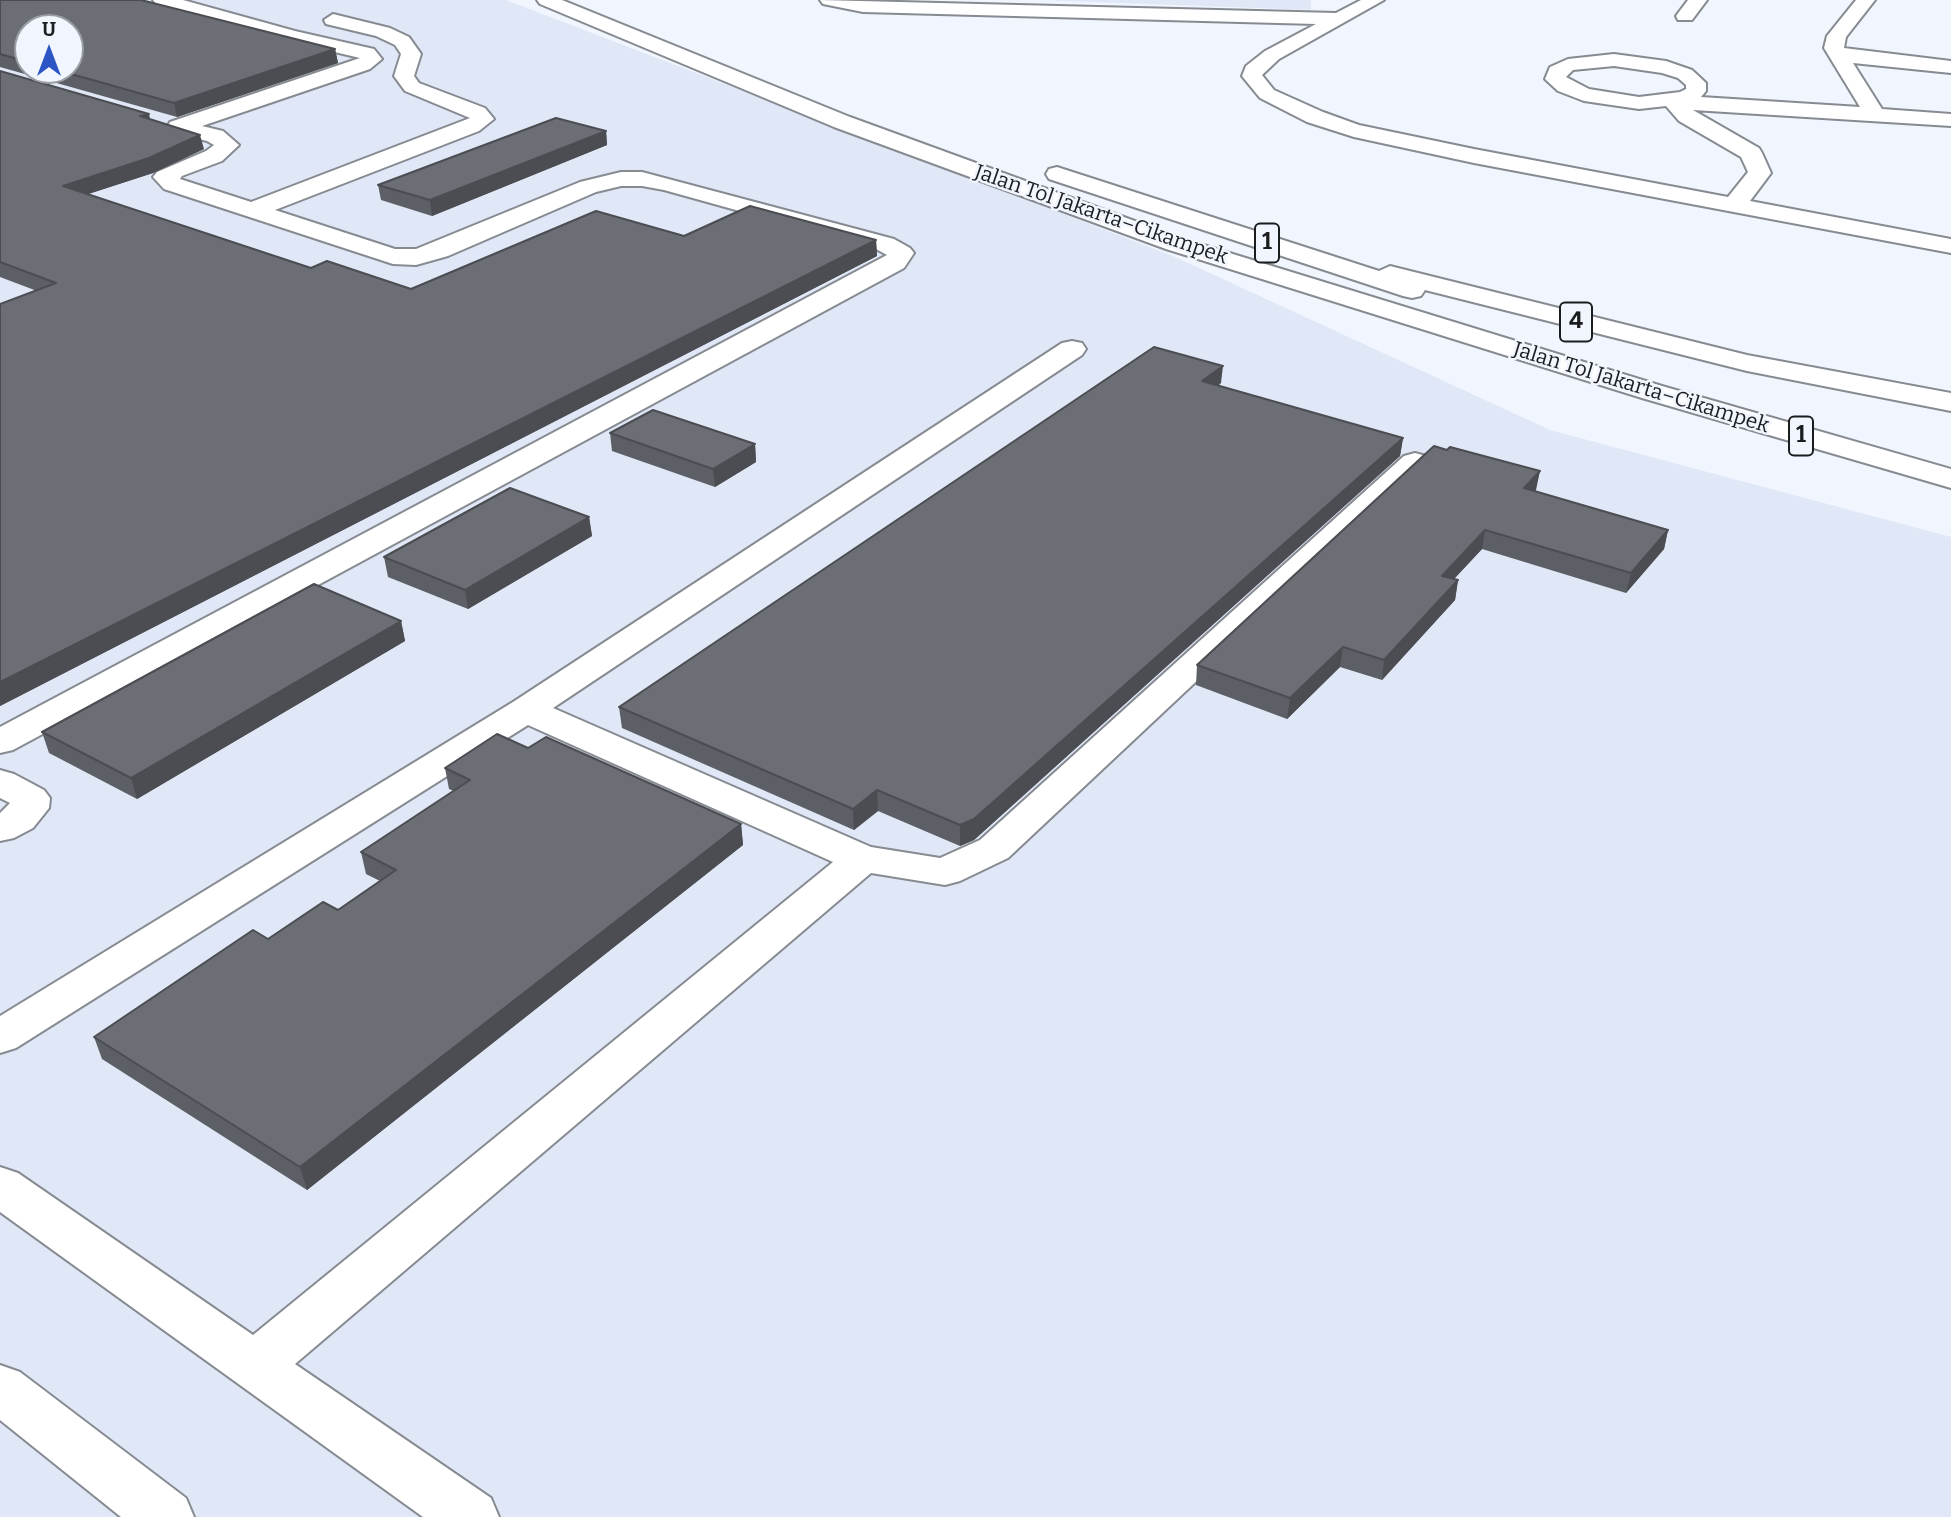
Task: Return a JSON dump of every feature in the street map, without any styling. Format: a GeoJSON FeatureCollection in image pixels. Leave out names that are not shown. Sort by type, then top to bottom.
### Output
{"type":"FeatureCollection","features":[{"type":"Feature","properties":{"kind":"main road"},"geometry":{"type":"LineString","coordinates":[[162,0],[291,36],[367,53],[372,59],[363,65],[178,127]]}},
{"type":"Feature","properties":{"kind":"main road","name":"Jalan Tol Jakarta–Cikampek"},"geometry":{"type":"LineString","coordinates":[[546,0],[842,122],[1175,244],[1652,392],[1951,479]]}},
{"type":"Feature","properties":{"kind":"main road","name":"Jalan Tol Jakarta–Cikampek"},"geometry":{"type":"LineString","coordinates":[[593,0],[873,113],[1014,160]]}},
{"type":"Feature","properties":{"kind":"main road"},"geometry":{"type":"LineString","coordinates":[[829,0],[863,6],[1343,19]]}},
{"type":"Feature","properties":{"kind":"main road"},"geometry":{"type":"LineString","coordinates":[[1685,16],[1698,0]]}},
{"type":"Feature","properties":{"kind":"main road"},"geometry":{"type":"LineString","coordinates":[[1866,0],[1837,36],[1834,48],[1877,116]]}},
{"type":"Feature","properties":{"kind":"main road"},"geometry":{"type":"LineString","coordinates":[[1381,9],[1343,19],[1272,55],[1252,70],[1252,76],[1267,94],[1315,117],[1354,130],[1474,156],[1951,236]]}},
{"type":"Feature","properties":{"kind":"main road"},"geometry":{"type":"LineString","coordinates":[[1292,65],[1293,58],[1381,9]]}},
{"type":"Feature","properties":{"kind":"main road"},"geometry":{"type":"LineString","coordinates":[[252,210],[471,126],[483,119],[477,113],[412,87],[404,76],[411,54],[402,41],[383,32],[307,13]]}},
{"type":"Feature","properties":{"kind":"main road"},"geometry":{"type":"LineString","coordinates":[[1838,55],[1951,67]]}},
{"type":"Feature","properties":{"kind":"main road"},"geometry":{"type":"LineString","coordinates":[[1670,103],[1696,91],[1696,83],[1676,71],[1641,62],[1588,61],[1568,65],[1557,71],[1555,79],[1565,88],[1584,95],[1629,102],[1670,103],[1725,104],[1951,120]]}},
{"type":"Feature","properties":{"kind":"main road"},"geometry":{"type":"LineString","coordinates":[[1300,89],[1329,107],[1464,143],[1951,247]]}},
{"type":"Feature","properties":{"kind":"main road"},"geometry":{"type":"LineString","coordinates":[[1670,103],[1687,116],[1751,153],[1759,173],[1738,200]]}},
{"type":"Feature","properties":{"kind":"main road"},"geometry":{"type":"LineString","coordinates":[[0,742],[895,263],[901,253],[885,244],[642,179],[606,181],[439,251],[416,257],[393,256],[172,184],[165,177],[214,156],[229,145],[215,136],[153,119]]}},
{"type":"Feature","properties":{"kind":"main road","name":"Jalan Tol Jakarta–Cikampek"},"geometry":{"type":"LineString","coordinates":[[1040,168],[1717,390],[1951,455]]}},
{"type":"Feature","properties":{"kind":"main road","name":"4"},"geometry":{"type":"LineString","coordinates":[[1206,223],[1466,295],[1747,363],[1951,402]]}},
{"type":"Feature","properties":{"kind":"main road"},"geometry":{"type":"LineString","coordinates":[[0,1037],[526,710],[1072,349]]}},
{"type":"Feature","properties":{"kind":"main road"},"geometry":{"type":"LineString","coordinates":[[1652,392],[1951,503]]}},
{"type":"Feature","properties":{"kind":"main road"},"geometry":{"type":"LineString","coordinates":[[526,710],[862,859],[945,872],[993,849],[1415,462]]}},
{"type":"Feature","properties":{"kind":"main road"},"geometry":{"type":"LineString","coordinates":[[0,782],[30,798],[29,808],[19,819],[0,830]]}},
{"type":"Feature","properties":{"kind":"main road"},"geometry":{"type":"LineString","coordinates":[[255,1365],[862,859]]}},
{"type":"Feature","properties":{"kind":"main road"},"geometry":{"type":"LineString","coordinates":[[0,1185],[470,1517]]}},
{"type":"Feature","properties":{"kind":"main road"},"geometry":{"type":"LineString","coordinates":[[0,1388],[165,1517]]}},
{"type":"Feature","properties":{"kind":"shaded area"},"geometry":{"type":"Polygon","coordinates":[[[0,0],[506,0],[1173,256],[1550,430],[1951,537],[1951,1517],[0,1517],[0,0]]]}},
{"type":"Feature","properties":{"kind":"shaded area"},"geometry":{"type":"Polygon","coordinates":[[[1040,0],[1311,0],[1311,10],[1040,0]]]}},
{"type":"Feature","properties":{"kind":"building"},"geometry":{"type":"Polygon","coordinates":[[[0,0],[141,0],[335,49],[174,103],[84,78],[84,14],[14,14],[14,58],[0,54],[0,0]]]}},
{"type":"Feature","properties":{"kind":"building"},"geometry":{"type":"Polygon","coordinates":[[[0,71],[14,75],[14,84],[45,84],[149,114],[140,116],[200,135],[149,158],[63,186],[311,268],[327,261],[411,289],[596,211],[684,236],[750,206],[876,240],[0,682],[0,304],[56,283],[0,262],[0,71]]]}},
{"type":"Feature","properties":{"kind":"building"},"geometry":{"type":"Polygon","coordinates":[[[556,118],[606,131],[430,200],[378,185],[556,118]]]}},
{"type":"Feature","properties":{"kind":"building"},"geometry":{"type":"Polygon","coordinates":[[[1154,347],[1223,366],[1202,381],[1403,438],[974,819],[960,825],[877,790],[853,809],[619,707],[1154,347]]]}},
{"type":"Feature","properties":{"kind":"building"},"geometry":{"type":"Polygon","coordinates":[[[653,410],[755,444],[713,469],[610,433],[653,410]]]}},
{"type":"Feature","properties":{"kind":"building"},"geometry":{"type":"Polygon","coordinates":[[[1434,446],[1447,450],[1450,447],[1540,471],[1524,488],[1668,530],[1631,573],[1485,530],[1442,576],[1458,580],[1384,660],[1343,647],[1290,698],[1197,665],[1434,446]]]}},
{"type":"Feature","properties":{"kind":"building"},"geometry":{"type":"Polygon","coordinates":[[[510,488],[589,517],[465,590],[384,557],[510,488]]]}},
{"type":"Feature","properties":{"kind":"building"},"geometry":{"type":"Polygon","coordinates":[[[314,584],[401,621],[131,778],[42,732],[314,584]]]}},
{"type":"Feature","properties":{"kind":"building"},"geometry":{"type":"Polygon","coordinates":[[[497,734],[528,748],[546,737],[741,824],[300,1167],[94,1037],[253,930],[268,939],[323,902],[338,910],[396,870],[361,852],[470,780],[445,768],[497,734]]]}}]}
